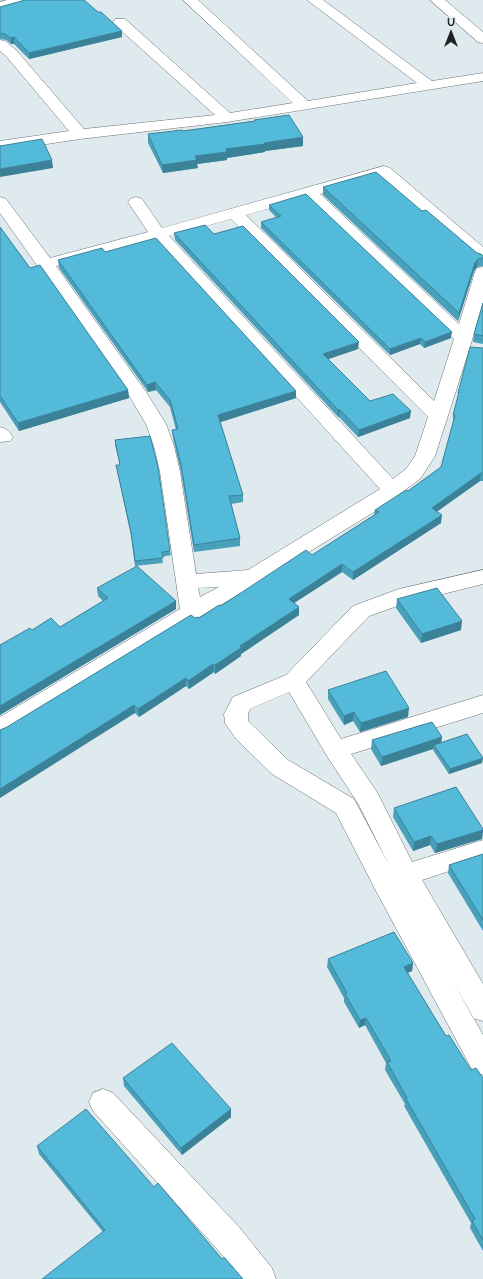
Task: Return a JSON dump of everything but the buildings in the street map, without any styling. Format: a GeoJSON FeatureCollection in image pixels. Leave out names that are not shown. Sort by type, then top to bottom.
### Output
{"type":"FeatureCollection","features":[{"type":"Feature","properties":{"kind":"street"},"geometry":{"type":"LineString","coordinates":[[0,6],[22,0]]}},
{"type":"Feature","properties":{"kind":"street"},"geometry":{"type":"LineString","coordinates":[[190,0],[305,106]]}},
{"type":"Feature","properties":{"kind":"street"},"geometry":{"type":"LineString","coordinates":[[314,0],[428,85]]}},
{"type":"Feature","properties":{"kind":"street"},"geometry":{"type":"LineString","coordinates":[[437,0],[483,39]]}},
{"type":"Feature","properties":{"kind":"street"},"geometry":{"type":"LineString","coordinates":[[120,22],[227,118]]}},
{"type":"Feature","properties":{"kind":"street"},"geometry":{"type":"LineString","coordinates":[[0,44],[11,53],[80,134]]}},
{"type":"Feature","properties":{"kind":"street"},"geometry":{"type":"LineString","coordinates":[[0,146],[80,134],[227,118],[483,77]]}},
{"type":"Feature","properties":{"kind":"street"},"geometry":{"type":"LineString","coordinates":[[46,264],[384,171],[483,256]]}},
{"type":"Feature","properties":{"kind":"street"},"geometry":{"type":"LineString","coordinates":[[309,192],[467,344]]}},
{"type":"Feature","properties":{"kind":"street"},"geometry":{"type":"LineString","coordinates":[[136,202],[158,234],[392,490]]}},
{"type":"Feature","properties":{"kind":"street"},"geometry":{"type":"LineString","coordinates":[[3,209],[46,264],[139,396],[156,424],[164,446],[170,472],[191,612]]}},
{"type":"Feature","properties":{"kind":"street"},"geometry":{"type":"LineString","coordinates":[[235,213],[438,416]]}},
{"type":"Feature","properties":{"kind":"street"},"geometry":{"type":"LineString","coordinates":[[0,728],[191,612],[253,577],[368,506],[413,474],[425,456],[438,416],[467,344],[483,272]]}},
{"type":"Feature","properties":{"kind":"street"},"geometry":{"type":"LineString","coordinates":[[186,582],[253,577]]}},
{"type":"Feature","properties":{"kind":"street"},"geometry":{"type":"LineString","coordinates":[[356,803],[280,767],[244,733],[238,723],[236,714],[241,703],[294,681],[361,611],[399,597],[483,577]]}},
{"type":"Feature","properties":{"kind":"street"},"geometry":{"type":"LineString","coordinates":[[294,681],[335,750],[356,803],[476,1034],[483,1062]]}},
{"type":"Feature","properties":{"kind":"street"},"geometry":{"type":"LineString","coordinates":[[335,750],[483,704]]}},
{"type":"Feature","properties":{"kind":"street"},"geometry":{"type":"LineString","coordinates":[[395,878],[483,850]]}},
{"type":"Feature","properties":{"kind":"street"},"geometry":{"type":"LineString","coordinates":[[395,878],[483,1009]]}},
{"type":"Feature","properties":{"kind":"street"},"geometry":{"type":"LineString","coordinates":[[103,1102],[228,1238],[261,1279]]}}]}
